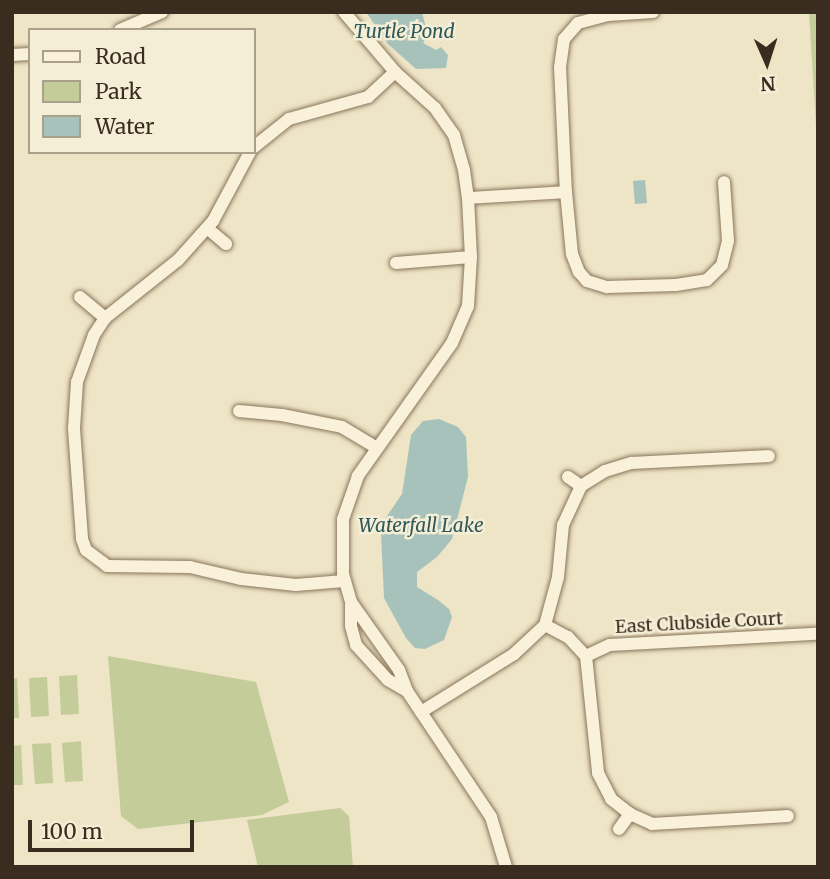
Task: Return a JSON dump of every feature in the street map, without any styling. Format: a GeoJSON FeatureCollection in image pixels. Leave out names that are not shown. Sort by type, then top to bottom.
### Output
{"type":"FeatureCollection","features":[{"type":"Feature","properties":{"kind":"street"},"geometry":{"type":"LineString","coordinates":[[125,28],[162,12]]}},
{"type":"Feature","properties":{"kind":"street"},"geometry":{"type":"LineString","coordinates":[[344,12],[395,72],[435,107],[453,135],[464,170],[471,257],[468,306],[452,343],[358,476],[343,519],[344,581],[351,602],[399,670],[407,691],[491,817],[506,867]]}},
{"type":"Feature","properties":{"kind":"street"},"geometry":{"type":"LineString","coordinates":[[653,12],[608,15],[578,23],[564,39],[560,67],[566,192],[572,254],[579,272],[587,281],[607,287],[676,285],[707,280],[722,265],[728,241],[724,182]]}},
{"type":"Feature","properties":{"kind":"street"},"geometry":{"type":"LineString","coordinates":[[256,140],[289,119],[368,97],[395,72]]}},
{"type":"Feature","properties":{"kind":"street"},"geometry":{"type":"LineString","coordinates":[[249,154],[207,228],[178,260],[104,318],[94,335],[77,382],[74,429],[82,539],[93,556],[107,566],[190,567],[241,579],[296,585],[344,581]]}},
{"type":"Feature","properties":{"kind":"street"},"geometry":{"type":"LineString","coordinates":[[468,198],[566,192]]}},
{"type":"Feature","properties":{"kind":"street"},"geometry":{"type":"LineString","coordinates":[[207,228],[226,244]]}},
{"type":"Feature","properties":{"kind":"street"},"geometry":{"type":"LineString","coordinates":[[396,263],[471,257]]}},
{"type":"Feature","properties":{"kind":"street"},"geometry":{"type":"LineString","coordinates":[[80,297],[104,318]]}},
{"type":"Feature","properties":{"kind":"street"},"geometry":{"type":"LineString","coordinates":[[239,411],[282,415],[341,427],[377,448]]}},
{"type":"Feature","properties":{"kind":"street"},"geometry":{"type":"LineString","coordinates":[[421,712],[514,654],[545,625],[558,577],[563,525],[580,486],[605,471],[632,463],[769,456]]}},
{"type":"Feature","properties":{"kind":"street"},"geometry":{"type":"LineString","coordinates":[[568,477],[580,486]]}},
{"type":"Feature","properties":{"kind":"street"},"geometry":{"type":"LineString","coordinates":[[351,602],[351,626],[356,645],[388,680],[407,691]]}},
{"type":"Feature","properties":{"kind":"street"},"geometry":{"type":"LineString","coordinates":[[545,625],[568,637],[586,656],[598,773],[611,799],[630,814],[652,824],[788,816]]}},
{"type":"Feature","properties":{"kind":"street","name":"East Clubside Court"},"geometry":{"type":"LineString","coordinates":[[586,656],[610,645],[816,634]]}},
{"type":"Feature","properties":{"kind":"street"},"geometry":{"type":"LineString","coordinates":[[619,829],[630,814]]}},
{"type":"Feature","properties":{"kind":"green space"},"geometry":{"type":"Polygon","coordinates":[[[809,12],[818,12],[818,158],[809,12]]]}},
{"type":"Feature","properties":{"kind":"green space"},"geometry":{"type":"Polygon","coordinates":[[[108,656],[256,682],[289,802],[262,815],[138,829],[121,816],[108,656]]]}},
{"type":"Feature","properties":{"kind":"green space"},"geometry":{"type":"Polygon","coordinates":[[[77,675],[79,714],[61,715],[59,676],[77,675]]]}},
{"type":"Feature","properties":{"kind":"green space"},"geometry":{"type":"Polygon","coordinates":[[[47,677],[49,716],[31,717],[29,678],[47,677]]]}},
{"type":"Feature","properties":{"kind":"green space"},"geometry":{"type":"Polygon","coordinates":[[[17,678],[19,718],[12,718],[12,679],[17,678]]]}},
{"type":"Feature","properties":{"kind":"green space"},"geometry":{"type":"Polygon","coordinates":[[[81,741],[83,781],[65,782],[62,743],[81,741]]]}},
{"type":"Feature","properties":{"kind":"green space"},"geometry":{"type":"Polygon","coordinates":[[[51,743],[53,783],[35,784],[32,744],[51,743]]]}},
{"type":"Feature","properties":{"kind":"green space"},"geometry":{"type":"Polygon","coordinates":[[[21,745],[23,785],[12,785],[12,746],[21,745]]]}},
{"type":"Feature","properties":{"kind":"green space"},"geometry":{"type":"Polygon","coordinates":[[[340,808],[349,816],[353,867],[258,867],[247,820],[340,808]]]}},
{"type":"Feature","properties":{"kind":"water","name":"Turtle Pond"},"geometry":{"type":"Polygon","coordinates":[[[366,12],[422,12],[428,36],[423,43],[436,50],[441,47],[448,55],[446,68],[416,69],[388,44],[366,12]]]}},
{"type":"Feature","properties":{"kind":"water"},"geometry":{"type":"Polygon","coordinates":[[[645,180],[647,203],[635,204],[633,181],[645,180]]]}},
{"type":"Feature","properties":{"kind":"water","name":"Waterfall Lake"},"geometry":{"type":"Polygon","coordinates":[[[439,419],[458,427],[466,437],[468,477],[452,539],[437,557],[417,572],[417,587],[449,609],[452,617],[444,640],[425,649],[415,648],[406,638],[384,598],[381,532],[385,519],[402,494],[411,435],[423,421],[439,419]]]}}]}
